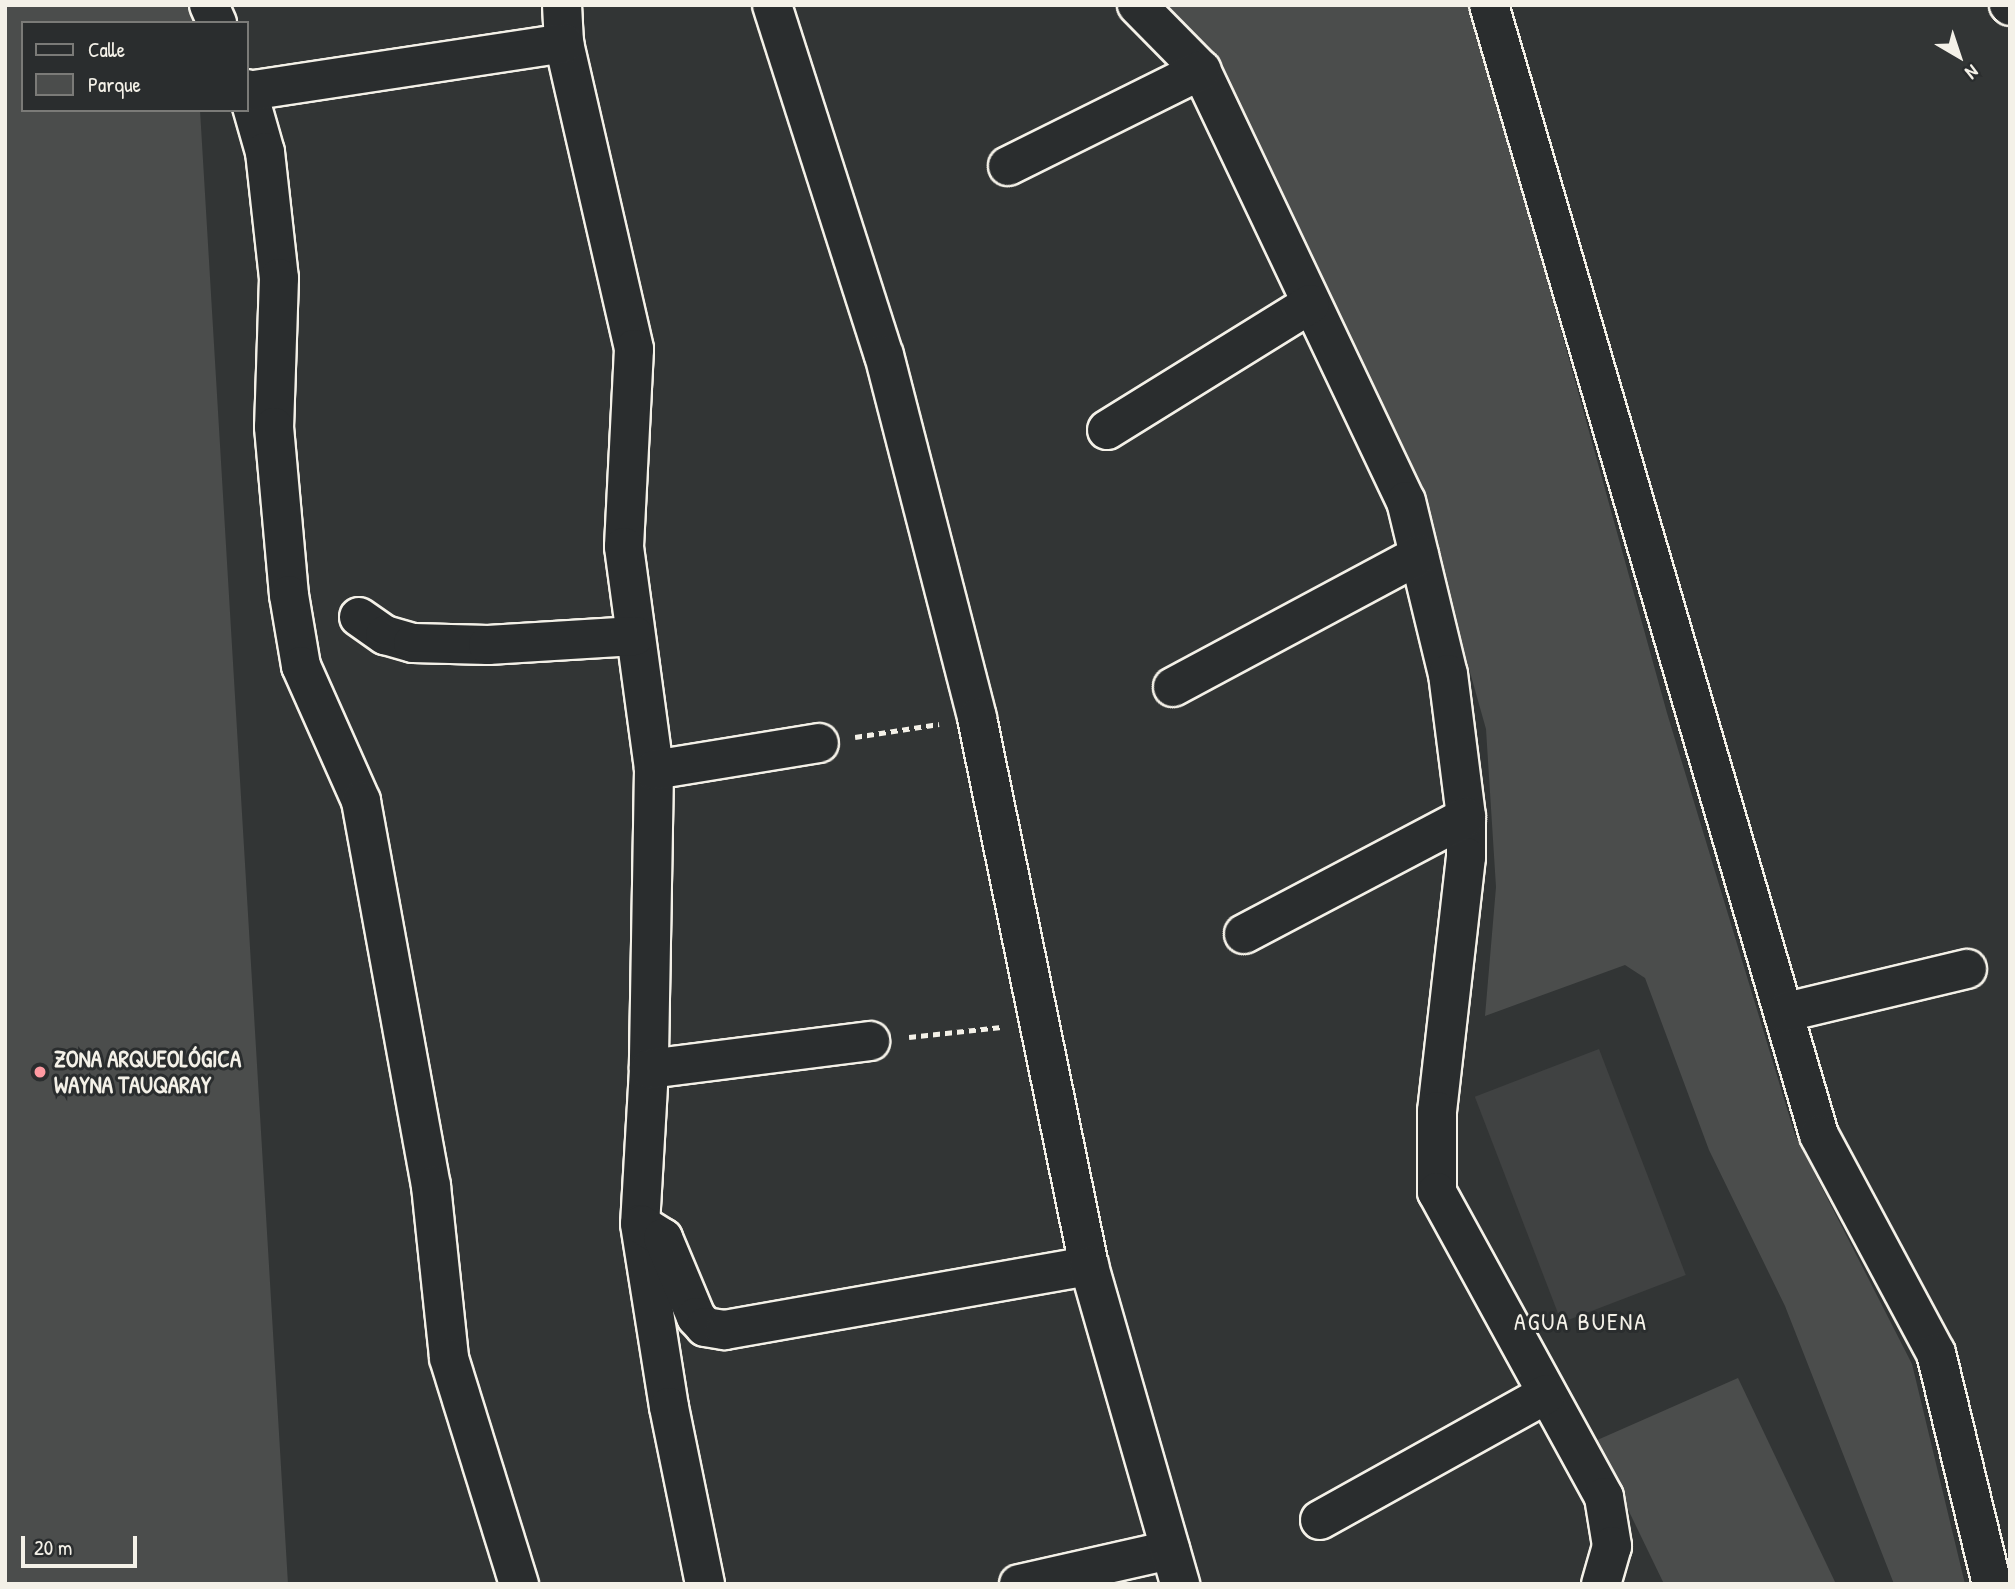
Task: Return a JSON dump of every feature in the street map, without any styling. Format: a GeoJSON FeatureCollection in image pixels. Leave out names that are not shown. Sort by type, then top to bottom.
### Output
{"type":"FeatureCollection","features":[{"type":"Feature","properties":{"kind":"street"},"geometry":{"type":"LineString","coordinates":[[209,5],[216,21]]}},
{"type":"Feature","properties":{"kind":"street"},"geometry":{"type":"LineString","coordinates":[[562,5],[564,43],[634,349],[624,547],[654,770],[649,1069],[640,1224],[669,1407],[705,1584]]}},
{"type":"Feature","properties":{"kind":"street"},"geometry":{"type":"LineString","coordinates":[[772,5],[884,355],[977,718],[1042,1023],[1089,1266],[1175,1567],[1020,1584]]}},
{"type":"Feature","properties":{"kind":"street"},"geometry":{"type":"LineString","coordinates":[[1137,5],[1201,70],[1406,501],[1448,674],[1466,817],[1466,857],[1437,1111],[1437,1192],[1604,1497],[1612,1546],[1601,1584]]}},
{"type":"Feature","properties":{"kind":"street"},"geometry":{"type":"LineString","coordinates":[[1489,5],[1786,1012],[1819,1135],[1936,1353],[1992,1584]]}},
{"type":"Feature","properties":{"kind":"street"},"geometry":{"type":"LineString","coordinates":[[248,90],[564,43]]}},
{"type":"Feature","properties":{"kind":"street"},"geometry":{"type":"LineString","coordinates":[[1008,166],[1201,70]]}},
{"type":"Feature","properties":{"kind":"street"},"geometry":{"type":"LineString","coordinates":[[248,93],[265,152],[279,278],[274,427],[289,595],[301,666],[361,801],[431,1186],[449,1358],[519,1584]]}},
{"type":"Feature","properties":{"kind":"street"},"geometry":{"type":"LineString","coordinates":[[1107,430],[1310,304]]}},
{"type":"Feature","properties":{"kind":"street"},"geometry":{"type":"LineString","coordinates":[[1173,687],[1419,555]]}},
{"type":"Feature","properties":{"kind":"street"},"geometry":{"type":"LineString","coordinates":[[359,617],[385,635],[413,643],[488,645],[635,636]]}},
{"type":"Feature","properties":{"kind":"street"},"geometry":{"type":"LineString","coordinates":[[654,770],[819,743]]}},
{"type":"Feature","properties":{"kind":"street"},"geometry":{"type":"LineString","coordinates":[[1244,934],[1466,817]]}},
{"type":"Feature","properties":{"kind":"street"},"geometry":{"type":"LineString","coordinates":[[1786,1012],[1967,969]]}},
{"type":"Feature","properties":{"kind":"street"},"geometry":{"type":"LineString","coordinates":[[649,1069],[870,1041]]}},
{"type":"Feature","properties":{"kind":"street"},"geometry":{"type":"LineString","coordinates":[[640,1224],[663,1238],[696,1317],[705,1327],[725,1330],[1089,1266]]}},
{"type":"Feature","properties":{"kind":"street"},"geometry":{"type":"LineString","coordinates":[[1320,1520],[1546,1394]]}},
{"type":"Feature","properties":{"kind":"path"},"geometry":{"type":"LineString","coordinates":[[819,743],[977,718]]}},
{"type":"Feature","properties":{"kind":"path"},"geometry":{"type":"LineString","coordinates":[[870,1041],[1042,1023]]}},
{"type":"Feature","properties":{"kind":"shaded area"},"geometry":{"type":"Polygon","coordinates":[[[1599,1049],[1686,1275],[1562,1323],[1475,1097],[1599,1049]]]}},
{"type":"Feature","properties":{"kind":"green space"},"geometry":{"type":"Polygon","coordinates":[[[5,5],[194,5],[195,21],[21,21],[21,112],[200,112],[288,1584],[5,1584],[5,5]]]}},
{"type":"Feature","properties":{"kind":"green space"},"geometry":{"type":"Polygon","coordinates":[[[1165,5],[1471,5],[1667,713],[1795,1135],[1912,1364],[1965,1584],[1894,1584],[1785,1306],[1709,1150],[1645,978],[1625,965],[1485,1016],[1496,887],[1486,729],[1417,484],[1212,54],[1165,5]]]}},
{"type":"Feature","properties":{"kind":"green space"},"geometry":{"type":"Polygon","coordinates":[[[1738,1378],[1836,1584],[1664,1584],[1595,1441],[1738,1378]]]}},
{"type":"Feature","properties":{"kind":"place","name":"ZONA ARQUEOLÓGICA WAYNA TAUQARAY"},"geometry":{"type":"Point","coordinates":[40,1072]}},
{"type":"Feature","properties":{"kind":"district","name":"AGUA BUENA"},"geometry":{"type":"Point","coordinates":[1581,1322]}}]}
